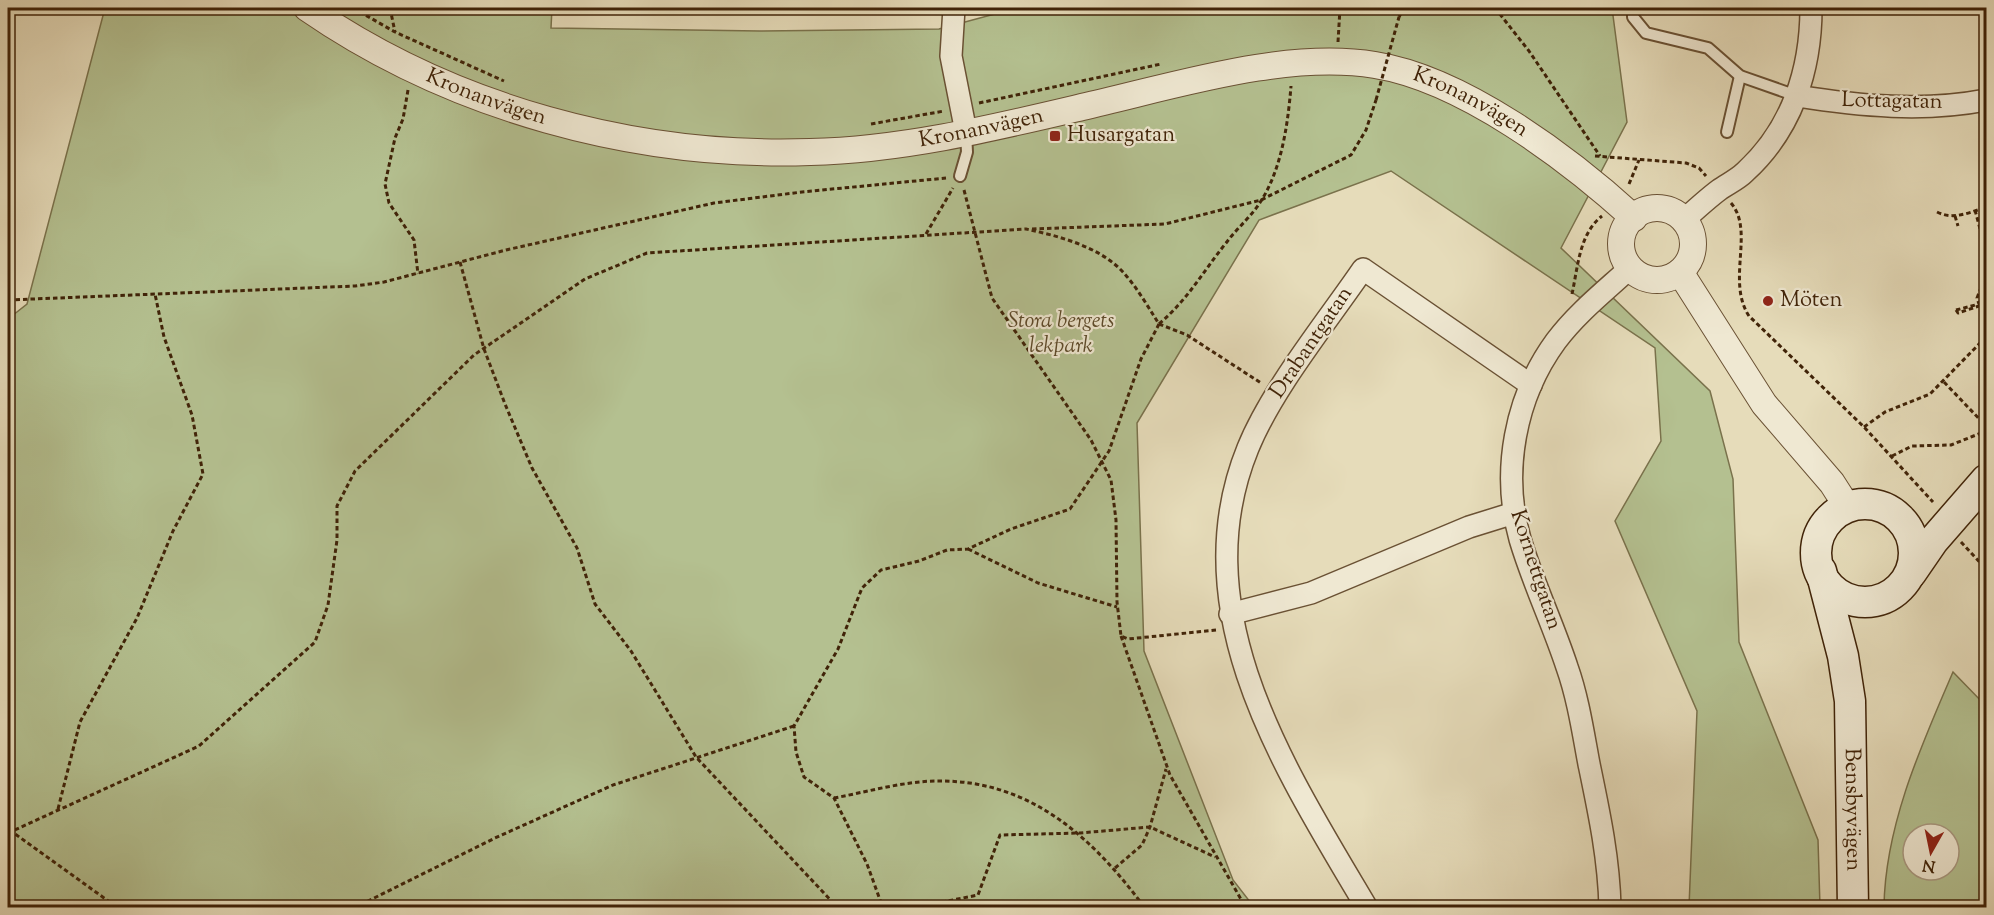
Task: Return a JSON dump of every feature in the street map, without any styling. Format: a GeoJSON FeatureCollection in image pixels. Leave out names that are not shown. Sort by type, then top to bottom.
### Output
{"type":"FeatureCollection","features":[{"type":"Feature","properties":{"kind":"main road"},"geometry":{"type":"LineString","coordinates":[[1986,481],[1933,541],[1897,590],[1880,600],[1857,601],[1842,596],[1828,585],[1821,571],[1817,554],[1820,537],[1827,522],[1848,508],[1874,505],[1914,517],[1932,516],[1953,506],[1986,481]]}},
{"type":"Feature","properties":{"kind":"main road"},"geometry":{"type":"LineString","coordinates":[[1888,510],[1902,522],[1911,536],[1914,561],[1908,577]]}},
{"type":"Feature","properties":{"kind":"main road","name":"Bensbyvägen"},"geometry":{"type":"LineString","coordinates":[[1821,571],[1843,656],[1850,712]]}},
{"type":"Feature","properties":{"kind":"main road","name":"Bensbyvägen"},"geometry":{"type":"LineString","coordinates":[[1853,908],[1849,658],[1851,636],[1861,614],[1880,600]]}},
{"type":"Feature","properties":{"kind":"street","name":"Kronanvägen"},"geometry":{"type":"LineString","coordinates":[[308,8],[369,45],[460,89],[537,116],[599,133],[676,145],[761,153],[813,152],[900,145],[1229,74],[1293,63],[1357,62],[1407,72],[1439,83],[1510,124],[1625,210]]}},
{"type":"Feature","properties":{"kind":"street"},"geometry":{"type":"LineString","coordinates":[[954,8],[951,56],[966,132]]}},
{"type":"Feature","properties":{"kind":"street"},"geometry":{"type":"LineString","coordinates":[[1684,220],[1719,190],[1746,172],[1781,128],[1797,96],[1807,62],[1811,8]]}},
{"type":"Feature","properties":{"kind":"street","name":"Lottagatan"},"geometry":{"type":"LineString","coordinates":[[1797,96],[1889,106],[1945,105],[1986,100]]}},
{"type":"Feature","properties":{"kind":"street"},"geometry":{"type":"LineString","coordinates":[[1656,208],[1672,212],[1684,220],[1692,235],[1692,251],[1680,272],[1667,279],[1651,279],[1630,268],[1622,245],[1625,210],[1656,208]]}},
{"type":"Feature","properties":{"kind":"street","name":"Kornettgatan"},"geometry":{"type":"LineString","coordinates":[[1610,908],[1605,840],[1573,685],[1526,556],[1514,513],[1512,481],[1514,445],[1531,385],[1556,340],[1582,311],[1630,268]]}},
{"type":"Feature","properties":{"kind":"street","name":"Drabantgatan"},"geometry":{"type":"LineString","coordinates":[[1367,908],[1282,763],[1263,717],[1232,622],[1225,567],[1231,505],[1247,449],[1277,394],[1363,269],[1531,385]]}},
{"type":"Feature","properties":{"kind":"street"},"geometry":{"type":"LineString","coordinates":[[1680,272],[1764,404],[1832,483],[1848,508]]}},
{"type":"Feature","properties":{"kind":"street"},"geometry":{"type":"LineString","coordinates":[[1232,622],[1311,593],[1469,527],[1514,513]]}},
{"type":"Feature","properties":{"kind":"lane"},"geometry":{"type":"LineString","coordinates":[[1633,8],[1633,17],[1646,33],[1708,48],[1740,76],[1797,96]]}},
{"type":"Feature","properties":{"kind":"lane"},"geometry":{"type":"LineString","coordinates":[[1728,132],[1740,76]]}},
{"type":"Feature","properties":{"kind":"lane"},"geometry":{"type":"LineString","coordinates":[[960,176],[967,152],[966,132]]}},
{"type":"Feature","properties":{"kind":"path"},"geometry":{"type":"LineString","coordinates":[[353,8],[395,32],[511,84]]}},
{"type":"Feature","properties":{"kind":"path"},"geometry":{"type":"LineString","coordinates":[[390,8],[395,32]]}},
{"type":"Feature","properties":{"kind":"path"},"geometry":{"type":"LineString","coordinates":[[1329,41],[1338,42],[1340,8]]}},
{"type":"Feature","properties":{"kind":"path"},"geometry":{"type":"LineString","coordinates":[[1398,8],[1399,17]]}},
{"type":"Feature","properties":{"kind":"path"},"geometry":{"type":"LineString","coordinates":[[9,832],[199,746],[315,642],[328,605],[337,540],[337,506],[355,471],[389,435],[484,349],[585,279],[647,253],[925,234],[1165,224],[1261,200],[1351,155],[1366,130],[1399,17],[1404,8]]}},
{"type":"Feature","properties":{"kind":"path"},"geometry":{"type":"LineString","coordinates":[[1495,8],[1529,51],[1600,156]]}},
{"type":"Feature","properties":{"kind":"path"},"geometry":{"type":"LineString","coordinates":[[870,124],[960,108],[1169,63]]}},
{"type":"Feature","properties":{"kind":"path"},"geometry":{"type":"LineString","coordinates":[[883,908],[867,864],[834,798],[804,777],[796,752],[794,726],[838,649],[862,588],[881,570],[919,561],[947,550],[968,549],[1011,529],[1070,509],[1115,436],[1141,359],[1159,324],[1184,302],[1226,243],[1261,200],[1274,170],[1288,122],[1293,63]]}},
{"type":"Feature","properties":{"kind":"path"},"geometry":{"type":"LineString","coordinates":[[407,94],[403,119],[395,138],[385,184],[389,203],[414,240],[418,273]]}},
{"type":"Feature","properties":{"kind":"path"},"geometry":{"type":"LineString","coordinates":[[1568,303],[1585,235],[1590,226],[1625,210],[1624,195],[1639,159]]}},
{"type":"Feature","properties":{"kind":"path"},"geometry":{"type":"LineString","coordinates":[[960,176],[992,298],[1102,460],[1114,495],[1117,607],[1121,636],[1166,766],[1215,857],[1246,908]]}},
{"type":"Feature","properties":{"kind":"path"},"geometry":{"type":"LineString","coordinates":[[925,234],[960,176]]}},
{"type":"Feature","properties":{"kind":"path"},"geometry":{"type":"LineString","coordinates":[[8,300],[339,288],[384,282],[648,217],[738,199],[960,176]]}},
{"type":"Feature","properties":{"kind":"path"},"geometry":{"type":"LineString","coordinates":[[1937,212],[1945,216],[1955,216],[1984,208]]}},
{"type":"Feature","properties":{"kind":"path"},"geometry":{"type":"LineString","coordinates":[[1975,210],[1986,251]]}},
{"type":"Feature","properties":{"kind":"path"},"geometry":{"type":"LineString","coordinates":[[1955,216],[1958,226]]}},
{"type":"Feature","properties":{"kind":"path"},"geometry":{"type":"LineString","coordinates":[[1026,229],[1061,237],[1094,252],[1118,268],[1159,324],[1187,335],[1277,394]]}},
{"type":"Feature","properties":{"kind":"path"},"geometry":{"type":"LineString","coordinates":[[460,262],[484,349],[532,468],[577,548],[595,604],[631,651],[696,757],[838,908]]}},
{"type":"Feature","properties":{"kind":"path"},"geometry":{"type":"LineString","coordinates":[[1984,300],[1982,305],[1955,312],[1979,304],[1977,298],[1986,275]]}},
{"type":"Feature","properties":{"kind":"path"},"geometry":{"type":"LineString","coordinates":[[58,809],[80,722],[137,618],[172,531],[203,474],[192,415],[164,337],[155,294]]}},
{"type":"Feature","properties":{"kind":"path"},"geometry":{"type":"LineString","coordinates":[[1749,316],[1864,428],[1933,502]]}},
{"type":"Feature","properties":{"kind":"path"},"geometry":{"type":"LineString","coordinates":[[1864,428],[1885,412],[1918,400],[1944,382],[1986,337]]}},
{"type":"Feature","properties":{"kind":"path"},"geometry":{"type":"LineString","coordinates":[[1944,382],[1986,426]]}},
{"type":"Feature","properties":{"kind":"path"},"geometry":{"type":"LineString","coordinates":[[1891,456],[1912,446],[1951,445],[1986,431]]}},
{"type":"Feature","properties":{"kind":"path"},"geometry":{"type":"LineString","coordinates":[[1955,534],[1986,569]]}},
{"type":"Feature","properties":{"kind":"path"},"geometry":{"type":"LineString","coordinates":[[1978,562],[1986,547]]}},
{"type":"Feature","properties":{"kind":"path"},"geometry":{"type":"LineString","coordinates":[[968,549],[1038,583],[1117,607]]}},
{"type":"Feature","properties":{"kind":"path"},"geometry":{"type":"LineString","coordinates":[[1121,636],[1128,639],[1206,630],[1232,622]]}},
{"type":"Feature","properties":{"kind":"path"},"geometry":{"type":"LineString","coordinates":[[354,908],[495,838],[613,785],[794,726]]}},
{"type":"Feature","properties":{"kind":"path"},"geometry":{"type":"LineString","coordinates":[[1115,868],[1142,845],[1150,826],[1166,766]]}},
{"type":"Feature","properties":{"kind":"path"},"geometry":{"type":"LineString","coordinates":[[834,798],[937,781],[979,784],[1028,800],[1080,833],[1115,868],[1144,908]]}},
{"type":"Feature","properties":{"kind":"path"},"geometry":{"type":"LineString","coordinates":[[8,822],[9,832],[118,908]]}},
{"type":"Feature","properties":{"kind":"path"},"geometry":{"type":"LineString","coordinates":[[912,908],[978,895],[1000,835],[1080,833],[1150,826],[1215,857]]}},
{"type":"Feature","properties":{"kind":"green space","name":"Stora bergets lekpark"},"geometry":{"type":"Polygon","coordinates":[[[105,8],[552,8],[551,28],[760,31],[939,29],[1017,8],[1612,8],[1627,122],[1561,248],[1710,391],[1733,479],[1739,642],[1818,840],[1820,907],[1689,907],[1697,711],[1615,521],[1661,441],[1655,348],[1391,171],[1259,220],[1137,423],[1144,651],[1233,880],[1254,907],[8,907],[8,319],[27,304],[105,8]]]}},
{"type":"Feature","properties":{"kind":"green space"},"geometry":{"type":"Polygon","coordinates":[[[1953,672],[1986,706],[1986,907],[1884,907],[1891,847],[1917,758],[1953,672]]]}},
{"type":"Feature","properties":{"kind":"place","name":"Husargatan"},"geometry":{"type":"Point","coordinates":[1055,136]}},
{"type":"Feature","properties":{"kind":"place","name":"Möten"},"geometry":{"type":"Point","coordinates":[1768,301]}}]}
